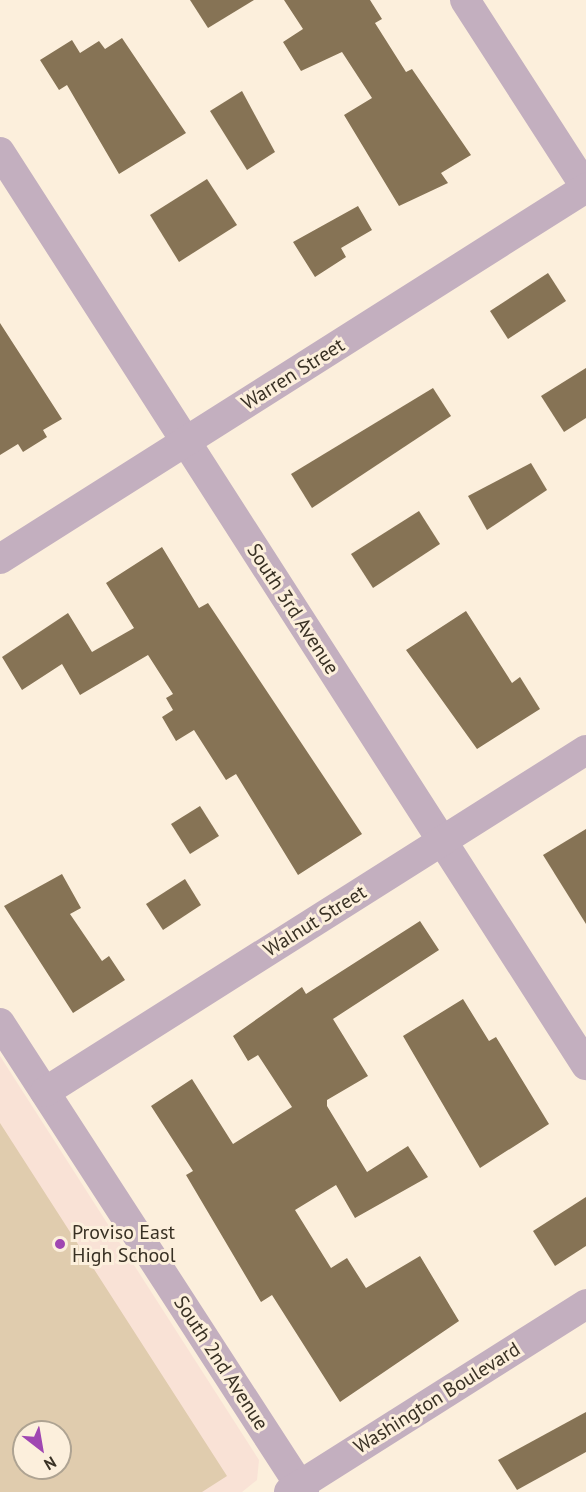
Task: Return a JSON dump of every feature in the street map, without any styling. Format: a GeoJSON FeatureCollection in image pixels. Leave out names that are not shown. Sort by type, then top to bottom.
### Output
{"type":"FeatureCollection","features":[{"type":"Feature","properties":{"kind":"street"},"geometry":{"type":"LineString","coordinates":[[465,0],[586,188]]}},
{"type":"Feature","properties":{"kind":"street","name":"South 3rd Avenue"},"geometry":{"type":"LineString","coordinates":[[0,152],[586,1065]]}},
{"type":"Feature","properties":{"kind":"street","name":"Warren Street"},"geometry":{"type":"LineString","coordinates":[[0,559],[586,188]]}},
{"type":"Feature","properties":{"kind":"street","name":"Walnut Street"},"geometry":{"type":"LineString","coordinates":[[45,1092],[586,750]]}},
{"type":"Feature","properties":{"kind":"street","name":"South 2nd Avenue"},"geometry":{"type":"LineString","coordinates":[[0,1023],[298,1490]]}},
{"type":"Feature","properties":{"kind":"street","name":"Washington Boulevard"},"geometry":{"type":"LineString","coordinates":[[298,1490],[586,1304]]}},
{"type":"Feature","properties":{"kind":"shaded area","name":"Proviso East High School"},"geometry":{"type":"Polygon","coordinates":[[[0,1056],[259,1460],[257,1480],[242,1492],[0,1492],[0,1056]]]}},
{"type":"Feature","properties":{"kind":"shaded area","name":"Proviso East High School"},"geometry":{"type":"Polygon","coordinates":[[[0,1123],[227,1476],[202,1492],[0,1492],[0,1123]]]}},
{"type":"Feature","properties":{"kind":"building"},"geometry":{"type":"Polygon","coordinates":[[[190,0],[254,0],[208,28],[190,0]]]}},
{"type":"Feature","properties":{"kind":"building"},"geometry":{"type":"Polygon","coordinates":[[[284,0],[370,0],[382,19],[375,23],[406,72],[412,69],[471,155],[441,173],[448,183],[399,206],[344,115],[372,98],[342,52],[301,71],[283,42],[303,29],[284,0]]]}},
{"type":"Feature","properties":{"kind":"building"},"geometry":{"type":"Polygon","coordinates":[[[122,38],[186,133],[119,174],[67,85],[59,90],[40,60],[72,40],[80,53],[99,41],[105,49],[122,38]]]}},
{"type":"Feature","properties":{"kind":"building"},"geometry":{"type":"Polygon","coordinates":[[[242,91],[275,152],[247,170],[210,111],[242,91]]]}},
{"type":"Feature","properties":{"kind":"building"},"geometry":{"type":"Polygon","coordinates":[[[207,179],[237,225],[179,262],[150,215],[207,179]]]}},
{"type":"Feature","properties":{"kind":"building"},"geometry":{"type":"Polygon","coordinates":[[[358,206],[372,230],[341,248],[346,257],[315,277],[293,242],[358,206]]]}},
{"type":"Feature","properties":{"kind":"building"},"geometry":{"type":"Polygon","coordinates":[[[548,273],[566,301],[508,339],[490,311],[548,273]]]}},
{"type":"Feature","properties":{"kind":"building"},"geometry":{"type":"Polygon","coordinates":[[[0,323],[62,419],[43,430],[47,437],[23,452],[18,444],[0,455],[0,323]]]}},
{"type":"Feature","properties":{"kind":"building"},"geometry":{"type":"Polygon","coordinates":[[[586,368],[586,418],[564,432],[541,396],[586,368]]]}},
{"type":"Feature","properties":{"kind":"building"},"geometry":{"type":"Polygon","coordinates":[[[433,388],[451,416],[312,508],[291,474],[433,388]]]}},
{"type":"Feature","properties":{"kind":"building"},"geometry":{"type":"Polygon","coordinates":[[[531,463],[547,490],[487,530],[468,496],[531,463]]]}},
{"type":"Feature","properties":{"kind":"building"},"geometry":{"type":"Polygon","coordinates":[[[419,511],[440,544],[373,588],[351,554],[419,511]]]}},
{"type":"Feature","properties":{"kind":"building"},"geometry":{"type":"Polygon","coordinates":[[[162,547],[199,608],[208,603],[362,834],[298,875],[236,774],[226,780],[194,730],[176,741],[162,717],[173,710],[166,698],[173,694],[148,655],[80,695],[62,664],[22,690],[2,657],[68,613],[92,652],[134,628],[106,583],[162,547]]]}},
{"type":"Feature","properties":{"kind":"building"},"geometry":{"type":"Polygon","coordinates":[[[466,611],[512,683],[520,677],[540,709],[477,749],[406,650],[466,611]]]}},
{"type":"Feature","properties":{"kind":"building"},"geometry":{"type":"Polygon","coordinates":[[[200,806],[219,836],[190,854],[171,824],[200,806]]]}},
{"type":"Feature","properties":{"kind":"building"},"geometry":{"type":"Polygon","coordinates":[[[586,829],[586,924],[543,855],[586,829]]]}},
{"type":"Feature","properties":{"kind":"building"},"geometry":{"type":"Polygon","coordinates":[[[62,874],[81,908],[70,914],[102,961],[109,956],[125,980],[73,1013],[4,906],[62,874]]]}},
{"type":"Feature","properties":{"kind":"building"},"geometry":{"type":"Polygon","coordinates":[[[185,879],[201,905],[163,930],[146,904],[185,879]]]}},
{"type":"Feature","properties":{"kind":"building"},"geometry":{"type":"Polygon","coordinates":[[[420,921],[439,950],[333,1019],[368,1076],[327,1100],[327,1106],[367,1172],[408,1146],[428,1177],[355,1218],[336,1185],[295,1210],[331,1268],[347,1258],[366,1288],[420,1256],[459,1321],[340,1402],[272,1295],[261,1302],[186,1175],[193,1171],[151,1106],[192,1079],[233,1144],[292,1107],[258,1055],[248,1061],[233,1036],[302,987],[306,994],[420,921]]]}},
{"type":"Feature","properties":{"kind":"building"},"geometry":{"type":"Polygon","coordinates":[[[463,999],[489,1041],[496,1037],[549,1124],[480,1168],[403,1036],[463,999]]]}},
{"type":"Feature","properties":{"kind":"building"},"geometry":{"type":"Polygon","coordinates":[[[586,1197],[586,1246],[555,1266],[533,1231],[586,1197]]]}},
{"type":"Feature","properties":{"kind":"building"},"geometry":{"type":"Polygon","coordinates":[[[586,1412],[586,1452],[517,1490],[498,1460],[586,1412]]]}},
{"type":"Feature","properties":{"kind":"place","name":"Proviso East High School"},"geometry":{"type":"Point","coordinates":[60,1244]}}]}
